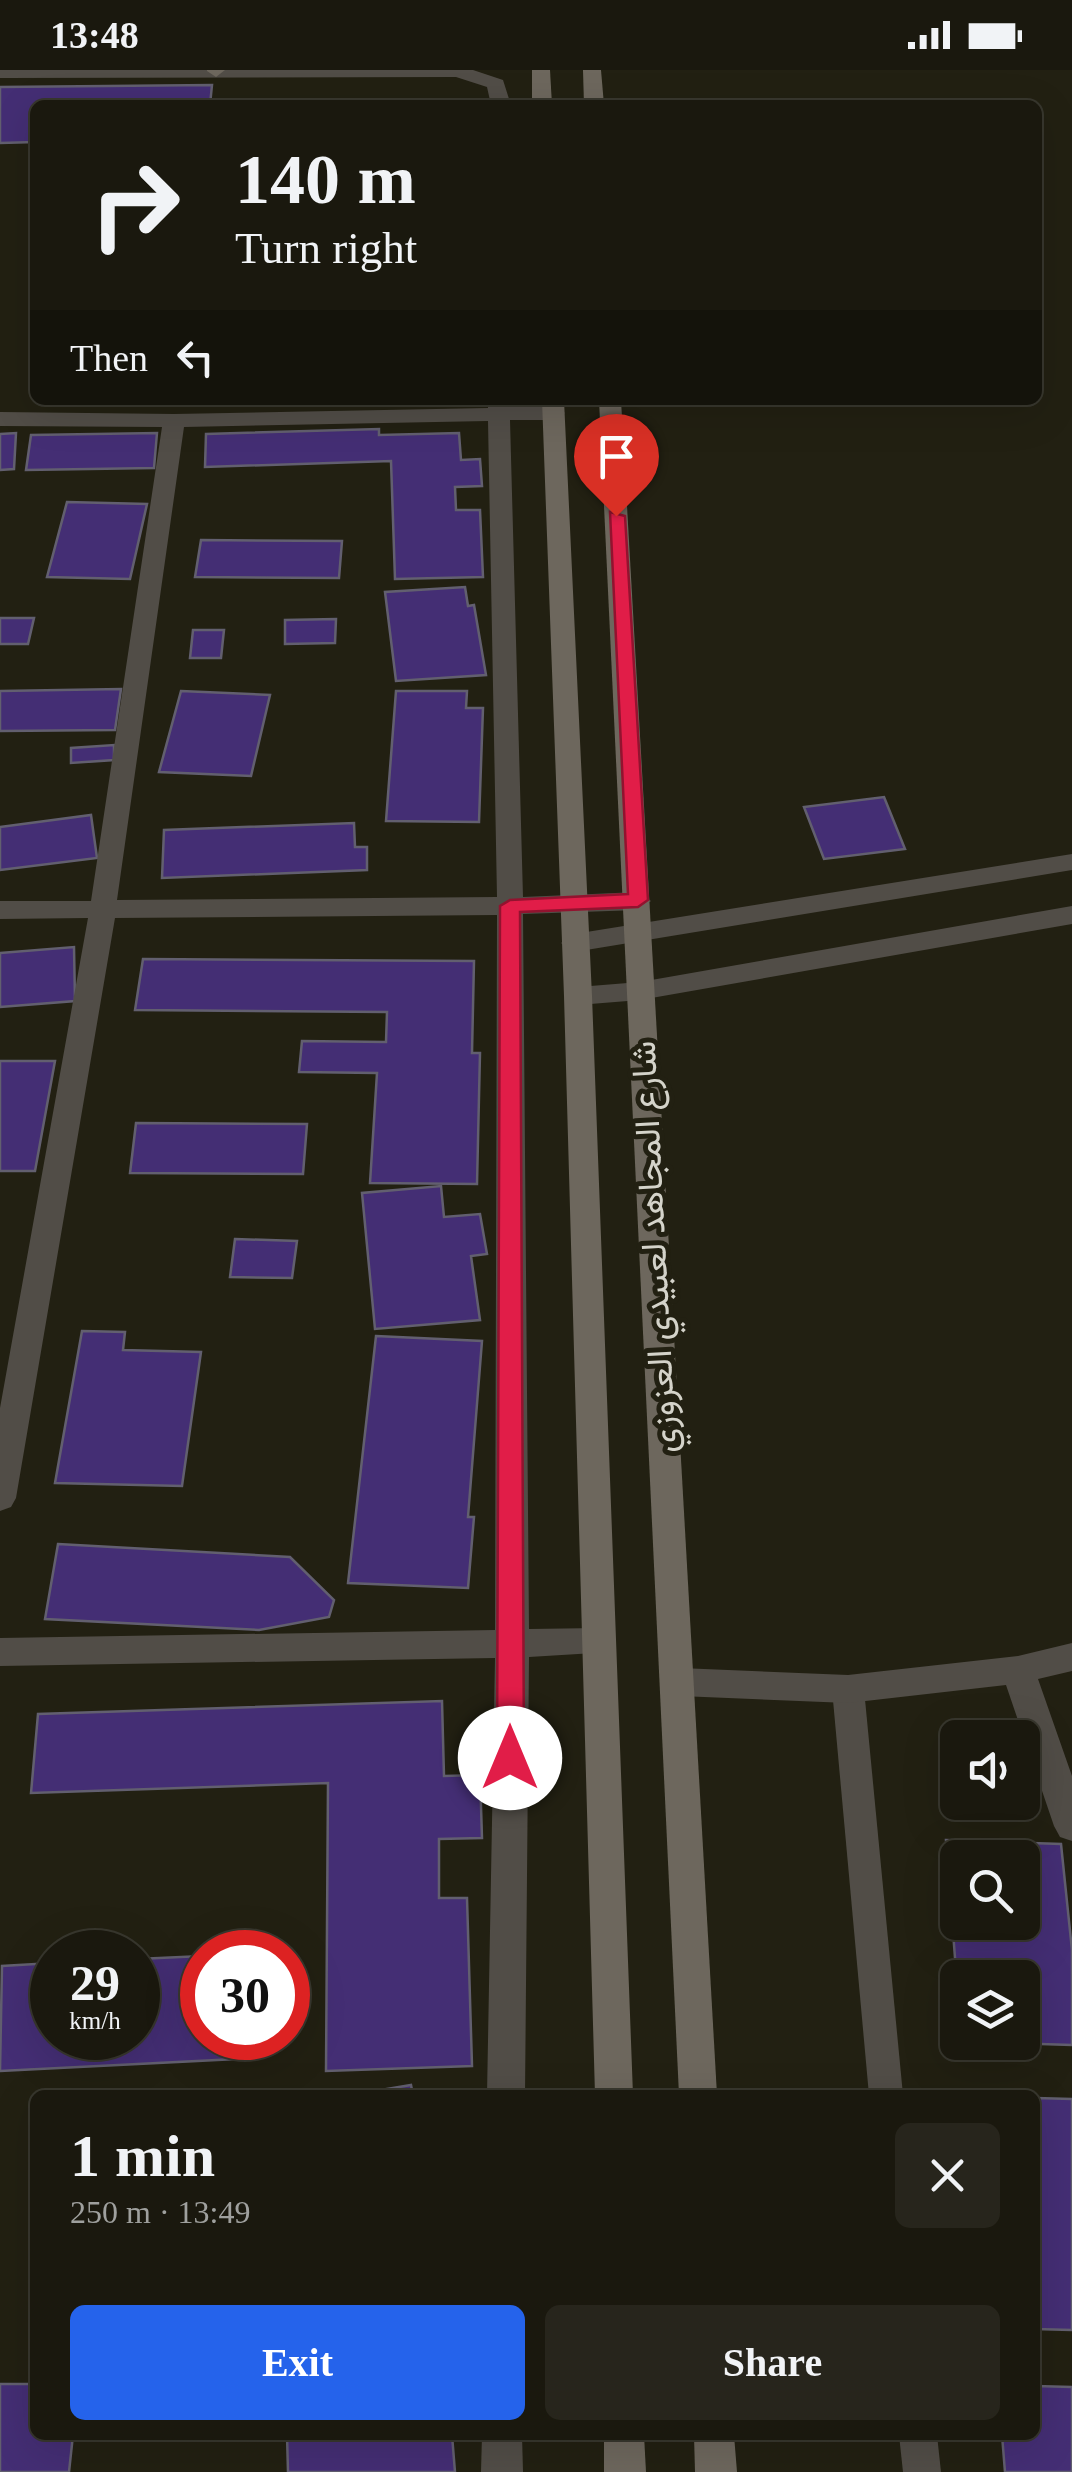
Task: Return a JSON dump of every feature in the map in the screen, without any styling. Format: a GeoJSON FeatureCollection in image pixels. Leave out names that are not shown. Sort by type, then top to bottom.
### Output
{"type":"FeatureCollection","features":[{"type":"Feature","properties":{"kind":"street"},"geometry":{"type":"LineString","coordinates":[[0,72],[458,70],[496,84],[500,100]]}},
{"type":"Feature","properties":{"kind":"street"},"geometry":{"type":"LineString","coordinates":[[541,70],[542,100]]}},
{"type":"Feature","properties":{"kind":"street"},"geometry":{"type":"LineString","coordinates":[[592,70],[594,100]]}},
{"type":"Feature","properties":{"kind":"street","name":"شارع المجاهد لعبيدي العزوزي"},"geometry":{"type":"LineString","coordinates":[[610,405],[680,1682],[698,2090]]}},
{"type":"Feature","properties":{"kind":"street"},"geometry":{"type":"LineString","coordinates":[[0,419],[174,421],[554,406]]}},
{"type":"Feature","properties":{"kind":"street","name":"شارع المجاهد لعبيدي العزوزي"},"geometry":{"type":"LineString","coordinates":[[554,406],[571,903],[578,996],[614,2090]]}},
{"type":"Feature","properties":{"kind":"street"},"geometry":{"type":"LineString","coordinates":[[499,407],[510,906],[512,1646],[506,2090]]}},
{"type":"Feature","properties":{"kind":"street"},"geometry":{"type":"LineString","coordinates":[[0,1498],[102,908],[174,421]]}},
{"type":"Feature","properties":{"kind":"street"},"geometry":{"type":"LineString","coordinates":[[574,942],[1072,862]]}},
{"type":"Feature","properties":{"kind":"street"},"geometry":{"type":"LineString","coordinates":[[0,910],[510,906],[638,900]]}},
{"type":"Feature","properties":{"kind":"street"},"geometry":{"type":"LineString","coordinates":[[578,996],[640,991],[1072,916]]}},
{"type":"Feature","properties":{"kind":"street"},"geometry":{"type":"LineString","coordinates":[[0,1652],[599,1642]]}},
{"type":"Feature","properties":{"kind":"street"},"geometry":{"type":"LineString","coordinates":[[680,1682],[848,1689],[1018,1670],[1072,1657]]}},
{"type":"Feature","properties":{"kind":"street"},"geometry":{"type":"LineString","coordinates":[[1018,1670],[1072,1826]]}},
{"type":"Feature","properties":{"kind":"street"},"geometry":{"type":"LineString","coordinates":[[502,2440],[502,2472]]}},
{"type":"Feature","properties":{"kind":"street"},"geometry":{"type":"LineString","coordinates":[[624,2440],[626,2472]]}},
{"type":"Feature","properties":{"kind":"street"},"geometry":{"type":"LineString","coordinates":[[714,2440],[716,2472]]}},
{"type":"Feature","properties":{"kind":"lane"},"geometry":{"type":"LineString","coordinates":[[848,1689],[886,2090]]}},
{"type":"Feature","properties":{"kind":"lane"},"geometry":{"type":"LineString","coordinates":[[919,2440],[922,2472]]}},
{"type":"Feature","properties":{"kind":"building"},"geometry":{"type":"Polygon","coordinates":[[[212,85],[210,100],[30,100],[30,142],[0,143],[0,87],[212,85]]]}},
{"type":"Feature","properties":{"kind":"building"},"geometry":{"type":"Polygon","coordinates":[[[379,429],[379,435],[459,433],[461,460],[480,459],[482,486],[455,487],[456,510],[480,510],[483,577],[395,579],[391,461],[205,467],[206,434],[379,429]]]}},
{"type":"Feature","properties":{"kind":"building"},"geometry":{"type":"Polygon","coordinates":[[[16,433],[14,469],[0,470],[0,434],[16,433]]]}},
{"type":"Feature","properties":{"kind":"building"},"geometry":{"type":"Polygon","coordinates":[[[157,433],[154,468],[26,470],[31,435],[157,433]]]}},
{"type":"Feature","properties":{"kind":"building"},"geometry":{"type":"Polygon","coordinates":[[[67,502],[147,504],[130,579],[47,577],[67,502]]]}},
{"type":"Feature","properties":{"kind":"building"},"geometry":{"type":"Polygon","coordinates":[[[201,540],[342,541],[339,578],[195,577],[201,540]]]}},
{"type":"Feature","properties":{"kind":"building"},"geometry":{"type":"Polygon","coordinates":[[[465,587],[468,606],[474,605],[486,675],[396,681],[385,592],[465,587]]]}},
{"type":"Feature","properties":{"kind":"building"},"geometry":{"type":"Polygon","coordinates":[[[0,618],[34,618],[28,644],[0,644],[0,618]]]}},
{"type":"Feature","properties":{"kind":"building"},"geometry":{"type":"Polygon","coordinates":[[[336,619],[335,643],[285,644],[285,620],[336,619]]]}},
{"type":"Feature","properties":{"kind":"building"},"geometry":{"type":"Polygon","coordinates":[[[193,630],[224,630],[221,658],[190,658],[193,630]]]}},
{"type":"Feature","properties":{"kind":"building"},"geometry":{"type":"Polygon","coordinates":[[[121,689],[115,730],[0,731],[0,691],[121,689]]]}},
{"type":"Feature","properties":{"kind":"building"},"geometry":{"type":"Polygon","coordinates":[[[181,691],[270,695],[251,776],[159,772],[181,691]]]}},
{"type":"Feature","properties":{"kind":"building"},"geometry":{"type":"Polygon","coordinates":[[[396,691],[467,691],[466,708],[483,708],[479,822],[386,821],[396,691]]]}},
{"type":"Feature","properties":{"kind":"building"},"geometry":{"type":"Polygon","coordinates":[[[114,745],[114,760],[71,763],[71,748],[114,745]]]}},
{"type":"Feature","properties":{"kind":"building"},"geometry":{"type":"Polygon","coordinates":[[[884,797],[905,849],[824,859],[804,807],[884,797]]]}},
{"type":"Feature","properties":{"kind":"building"},"geometry":{"type":"Polygon","coordinates":[[[91,815],[97,858],[0,870],[0,827],[91,815]]]}},
{"type":"Feature","properties":{"kind":"building"},"geometry":{"type":"Polygon","coordinates":[[[354,823],[355,847],[367,847],[367,870],[162,878],[164,830],[354,823]]]}},
{"type":"Feature","properties":{"kind":"building"},"geometry":{"type":"Polygon","coordinates":[[[74,947],[75,1001],[0,1007],[0,953],[74,947]]]}},
{"type":"Feature","properties":{"kind":"building"},"geometry":{"type":"Polygon","coordinates":[[[143,959],[474,961],[472,1053],[480,1053],[477,1184],[370,1183],[377,1073],[299,1072],[302,1041],[386,1042],[387,1012],[135,1010],[143,959]]]}},
{"type":"Feature","properties":{"kind":"building"},"geometry":{"type":"Polygon","coordinates":[[[0,1061],[55,1061],[35,1171],[0,1171],[0,1061]]]}},
{"type":"Feature","properties":{"kind":"building"},"geometry":{"type":"Polygon","coordinates":[[[136,1123],[307,1124],[303,1174],[130,1173],[136,1123]]]}},
{"type":"Feature","properties":{"kind":"building"},"geometry":{"type":"Polygon","coordinates":[[[441,1186],[444,1217],[480,1214],[487,1254],[471,1256],[480,1320],[375,1329],[362,1193],[441,1186]]]}},
{"type":"Feature","properties":{"kind":"building"},"geometry":{"type":"Polygon","coordinates":[[[235,1239],[297,1241],[292,1278],[230,1277],[235,1239]]]}},
{"type":"Feature","properties":{"kind":"building"},"geometry":{"type":"Polygon","coordinates":[[[82,1331],[125,1332],[123,1350],[201,1352],[182,1486],[55,1483],[82,1331]]]}},
{"type":"Feature","properties":{"kind":"building"},"geometry":{"type":"Polygon","coordinates":[[[376,1336],[482,1341],[468,1517],[474,1517],[468,1588],[348,1583],[376,1336]]]}},
{"type":"Feature","properties":{"kind":"building"},"geometry":{"type":"Polygon","coordinates":[[[58,1544],[290,1557],[334,1600],[329,1617],[259,1630],[45,1619],[58,1544]]]}},
{"type":"Feature","properties":{"kind":"building"},"geometry":{"type":"Polygon","coordinates":[[[442,1701],[444,1776],[480,1775],[482,1838],[439,1839],[439,1898],[467,1898],[472,2066],[326,2071],[328,1783],[31,1793],[38,1714],[442,1701]]]}},
{"type":"Feature","properties":{"kind":"building"},"geometry":{"type":"Polygon","coordinates":[[[1040,1843],[1061,1844],[1072,1950],[1072,2045],[1040,2044],[1040,1960],[955,1960],[954,1940],[1040,1940],[1040,1843]]]}},
{"type":"Feature","properties":{"kind":"building"},"geometry":{"type":"Polygon","coordinates":[[[180,1957],[180,2060],[216,2060],[0,2071],[2,1966],[30,1964],[30,2060],[160,2060],[160,1958],[180,1957]]]}},
{"type":"Feature","properties":{"kind":"building"},"geometry":{"type":"Polygon","coordinates":[[[411,2085],[412,2090],[381,2090],[411,2085]]]}},
{"type":"Feature","properties":{"kind":"building"},"geometry":{"type":"Polygon","coordinates":[[[1040,2098],[1072,2099],[1072,2330],[1040,2329],[1040,2098]]]}},
{"type":"Feature","properties":{"kind":"building"},"geometry":{"type":"Polygon","coordinates":[[[0,2384],[30,2384],[30,2440],[72,2440],[69,2472],[0,2472],[0,2384]]]}},
{"type":"Feature","properties":{"kind":"building"},"geometry":{"type":"Polygon","coordinates":[[[1040,2386],[1072,2387],[1072,2472],[1005,2472],[1002,2440],[1040,2440],[1040,2386]]]}},
{"type":"Feature","properties":{"kind":"building"},"geometry":{"type":"Polygon","coordinates":[[[287,2440],[452,2440],[455,2472],[288,2472],[287,2440]]]}},
{"type":"Feature","properties":{"kind":"route"},"geometry":{"type":"LineString","coordinates":[[510,1758],[510,906],[638,900],[616,516]]}}]}
